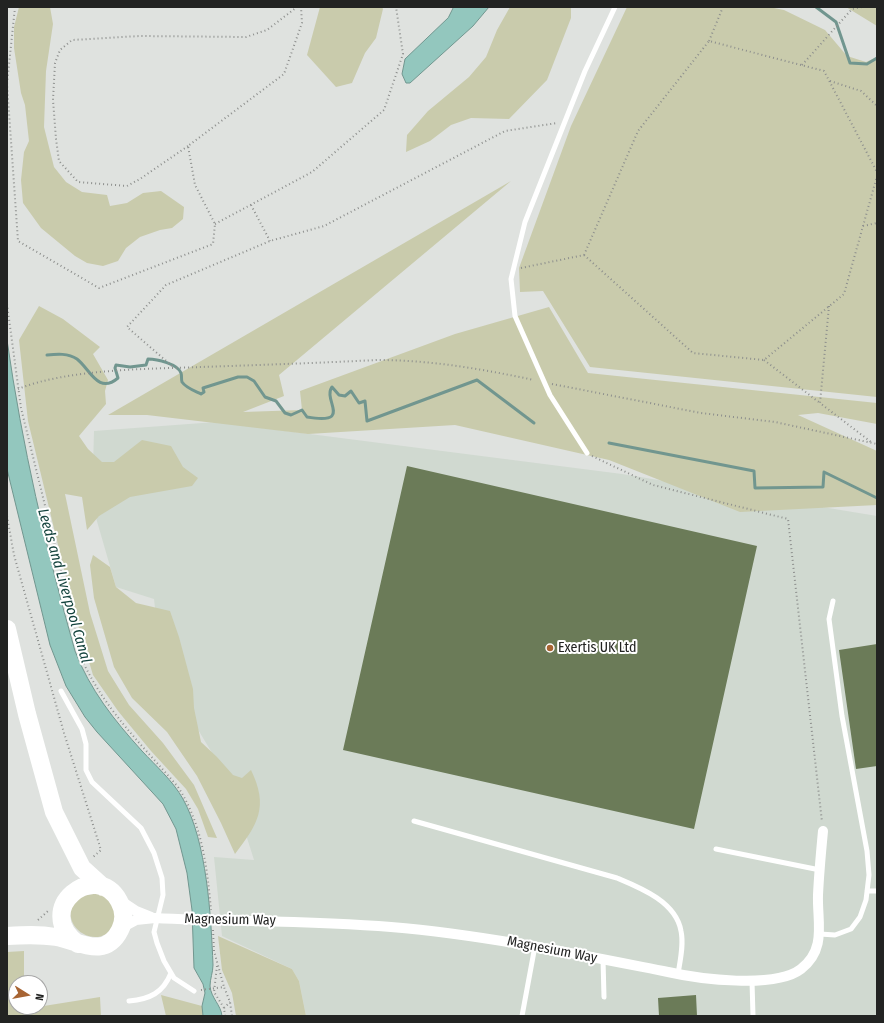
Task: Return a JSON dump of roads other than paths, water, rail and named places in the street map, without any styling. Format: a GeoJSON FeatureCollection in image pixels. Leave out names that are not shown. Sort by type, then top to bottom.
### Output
{"type":"FeatureCollection","features":[{"type":"Feature","properties":{"kind":"highway"},"geometry":{"type":"LineString","coordinates":[[7,629],[27,714],[54,812],[81,860],[82,868],[110,892],[123,913],[121,928],[114,938],[101,946],[93,947],[78,944],[57,937],[27,935],[7,936]]}},
{"type":"Feature","properties":{"kind":"highway"},"geometry":{"type":"LineString","coordinates":[[78,944],[70,938],[64,929],[61,919],[62,909],[66,899],[73,891],[82,886],[93,885],[110,892]]}},
{"type":"Feature","properties":{"kind":"highway"},"geometry":{"type":"LineString","coordinates":[[27,935],[45,926],[62,909]]}},
{"type":"Feature","properties":{"kind":"street","name":"Magnesium Way"},"geometry":{"type":"LineString","coordinates":[[121,928],[136,920],[157,918],[214,921],[329,922],[469,935],[535,946],[678,974],[752,981],[779,979],[800,970],[814,954],[820,934],[818,903],[823,831]]}},
{"type":"Feature","properties":{"kind":"street","name":"Magnesium Way"},"geometry":{"type":"LineString","coordinates":[[110,892],[136,911],[157,918]]}},
{"type":"Feature","properties":{"kind":"lane"},"geometry":{"type":"LineString","coordinates":[[587,453],[550,395],[515,316],[511,279],[524,222],[585,71],[615,7]]}},
{"type":"Feature","properties":{"kind":"lane"},"geometry":{"type":"LineString","coordinates":[[820,934],[835,935],[851,929],[860,917],[867,891],[869,875],[842,716],[829,619],[833,601]]}},
{"type":"Feature","properties":{"kind":"lane"},"geometry":{"type":"LineString","coordinates":[[61,691],[82,730],[86,744],[86,770],[92,782],[142,828],[154,854],[162,878],[163,895],[154,932],[164,961],[174,978],[194,991]]}},
{"type":"Feature","properties":{"kind":"lane"},"geometry":{"type":"LineString","coordinates":[[414,821],[617,878],[641,888],[670,908],[677,918],[681,931],[681,953],[678,974]]}},
{"type":"Feature","properties":{"kind":"lane"},"geometry":{"type":"LineString","coordinates":[[716,849],[820,870]]}},
{"type":"Feature","properties":{"kind":"lane"},"geometry":{"type":"LineString","coordinates":[[867,891],[877,891]]}},
{"type":"Feature","properties":{"kind":"lane"},"geometry":{"type":"LineString","coordinates":[[522,1016],[535,946]]}},
{"type":"Feature","properties":{"kind":"lane"},"geometry":{"type":"LineString","coordinates":[[603,959],[604,997]]}},
{"type":"Feature","properties":{"kind":"lane"},"geometry":{"type":"LineString","coordinates":[[129,1001],[142,1000],[156,995],[162,990],[171,973]]}},
{"type":"Feature","properties":{"kind":"lane"},"geometry":{"type":"LineString","coordinates":[[752,981],[753,1016]]}},
{"type":"Feature","properties":{"kind":"water"},"geometry":{"type":"Polygon","coordinates":[[[454,7],[489,7],[473,26],[410,83],[406,83],[402,74],[405,59],[448,18],[454,7]]]}},
{"type":"Feature","properties":{"kind":"water"},"geometry":{"type":"Polygon","coordinates":[[[7,340],[27,458],[54,574],[75,651],[95,692],[112,716],[179,792],[191,816],[198,836],[203,858],[211,924],[213,965],[210,986],[222,1016],[203,1016],[202,1006],[205,993],[203,984],[194,968],[192,910],[187,873],[176,829],[163,804],[85,717],[66,686],[50,645],[7,469],[7,340]]]}},
{"type":"Feature","properties":{"kind":"waterway"},"geometry":{"type":"LineString","coordinates":[[816,7],[836,22],[850,63],[867,64],[877,58]]}},
{"type":"Feature","properties":{"kind":"waterway"},"geometry":{"type":"LineString","coordinates":[[47,355],[62,354],[74,357],[82,363],[95,379],[105,384],[118,378],[115,368],[116,365],[130,367],[146,365],[148,359],[162,361],[176,367],[181,373],[182,382],[186,386],[201,394],[204,392],[203,388],[238,377],[247,377],[254,381],[265,397],[276,401],[285,413],[291,415],[302,410],[307,417],[321,419],[329,418],[333,414],[330,398],[332,387],[339,395],[345,396],[351,391],[359,403],[365,401],[367,421],[477,380],[534,423]]}},
{"type":"Feature","properties":{"kind":"waterway"},"geometry":{"type":"LineString","coordinates":[[609,443],[754,471],[755,488],[823,487],[824,472],[877,498]]}},
{"type":"Feature","properties":{"kind":"place","name":"Exertis UK Ltd"},"geometry":{"type":"Point","coordinates":[550,648]}},
{"type":"Feature","properties":{"kind":"water label","name":"Leeds and Liverpool Canal"},"geometry":{"type":"Point","coordinates":[64,586]}}]}
